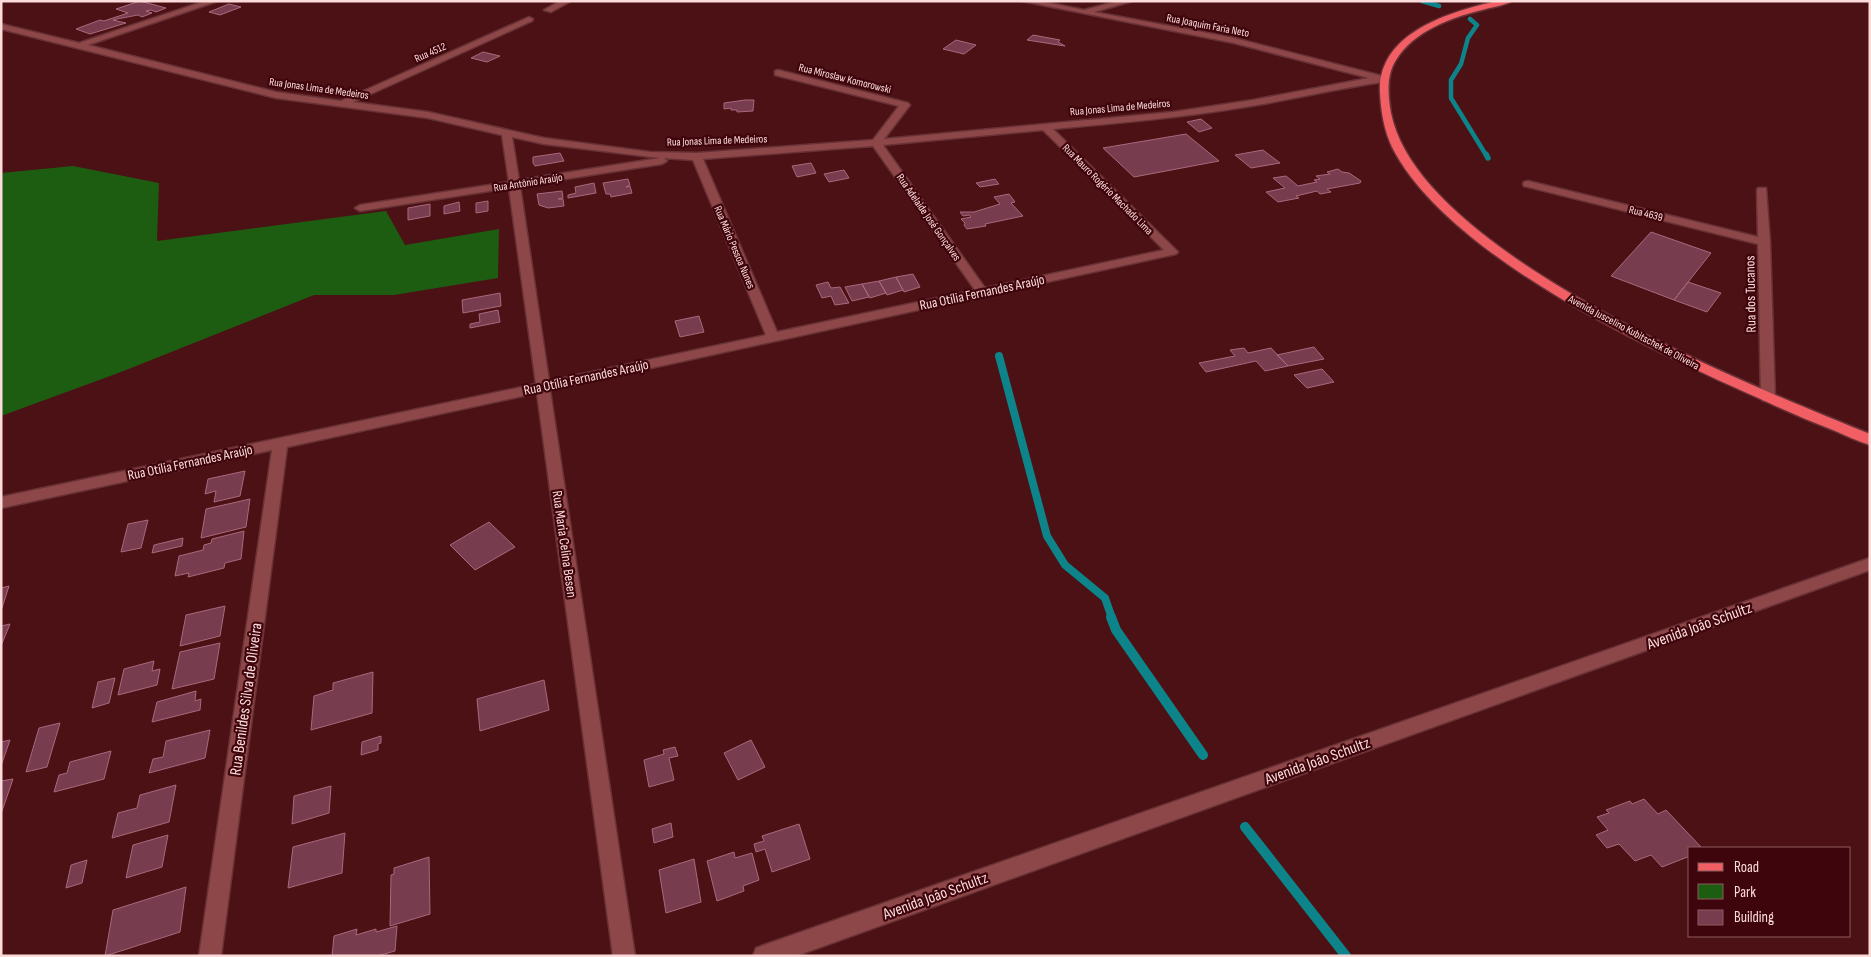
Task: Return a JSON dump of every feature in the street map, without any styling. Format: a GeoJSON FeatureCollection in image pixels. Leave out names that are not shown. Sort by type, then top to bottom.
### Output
{"type":"FeatureCollection","features":[{"type":"Feature","properties":{"kind":"main road"},"geometry":{"type":"LineString","coordinates":[[1383,79],[1392,60],[1406,42],[1419,31],[1455,14],[1508,1]]}},
{"type":"Feature","properties":{"kind":"main road","name":"Avenida Juscelino Kubitschek de Oliveira"},"geometry":{"type":"LineString","coordinates":[[1383,79],[1382,94],[1394,140],[1413,172],[1442,206],[1476,234],[1531,273],[1616,325],[1688,362],[1768,398],[1870,440]]}},
{"type":"Feature","properties":{"kind":"street"},"geometry":{"type":"LineString","coordinates":[[78,46],[214,1]]}},
{"type":"Feature","properties":{"kind":"street"},"geometry":{"type":"LineString","coordinates":[[548,10],[567,1]]}},
{"type":"Feature","properties":{"kind":"street","name":"Rua Joaquim Faria Neto"},"geometry":{"type":"LineString","coordinates":[[1026,1],[1234,41],[1383,79]]}},
{"type":"Feature","properties":{"kind":"street"},"geometry":{"type":"LineString","coordinates":[[1083,12],[1128,1]]}},
{"type":"Feature","properties":{"kind":"street","name":"Rua 4512"},"geometry":{"type":"LineString","coordinates":[[339,104],[529,19]]}},
{"type":"Feature","properties":{"kind":"street","name":"Rua Jonas Lima de Medeiros"},"geometry":{"type":"LineString","coordinates":[[1,26],[250,90],[428,115],[506,133],[621,152],[697,156],[876,142],[1211,110],[1341,85],[1383,79]]}},
{"type":"Feature","properties":{"kind":"street","name":"Rua Miroslaw Komorowski"},"geometry":{"type":"LineString","coordinates":[[778,73],[905,106],[876,142]]}},
{"type":"Feature","properties":{"kind":"street","name":"Rua Mauro Rogério Machado Lima"},"geometry":{"type":"LineString","coordinates":[[1045,126],[1172,252]]}},
{"type":"Feature","properties":{"kind":"street","name":"Rua Maria Celina Besen"},"geometry":{"type":"LineString","coordinates":[[506,133],[624,956]]}},
{"type":"Feature","properties":{"kind":"street","name":"Rua Adelaide José Gonçalves"},"geometry":{"type":"LineString","coordinates":[[876,142],[982,292]]}},
{"type":"Feature","properties":{"kind":"street","name":"Rua Antônio Araújo"},"geometry":{"type":"LineString","coordinates":[[360,208],[697,156]]}},
{"type":"Feature","properties":{"kind":"street","name":"Rua Mário Pessoa Nunes"},"geometry":{"type":"LineString","coordinates":[[697,156],[773,337]]}},
{"type":"Feature","properties":{"kind":"street","name":"Rua 4639"},"geometry":{"type":"LineString","coordinates":[[1528,184],[1764,242]]}},
{"type":"Feature","properties":{"kind":"street","name":"Rua dos Tucanos"},"geometry":{"type":"LineString","coordinates":[[1762,190],[1768,398]]}},
{"type":"Feature","properties":{"kind":"street","name":"Rua Otília Fernandes Araújo"},"geometry":{"type":"LineString","coordinates":[[1,503],[1172,252]]}},
{"type":"Feature","properties":{"kind":"street","name":"Rua Benildes Silva de Oliveira"},"geometry":{"type":"LineString","coordinates":[[210,956],[280,443]]}},
{"type":"Feature","properties":{"kind":"street","name":"Avenida João Schultz"},"geometry":{"type":"LineString","coordinates":[[764,956],[1870,564]]}},
{"type":"Feature","properties":{"kind":"green space"},"geometry":{"type":"Polygon","coordinates":[[[73,166],[159,183],[157,241],[386,211],[405,245],[499,229],[498,278],[394,295],[314,295],[121,372],[1,416],[1,173],[73,166]]]}},
{"type":"Feature","properties":{"kind":"building"},"geometry":{"type":"Polygon","coordinates":[[[140,1],[166,8],[156,12],[146,11],[152,13],[142,17],[138,15],[113,20],[126,23],[90,34],[76,29],[100,20],[104,21],[128,13],[116,9],[140,1]]]}},
{"type":"Feature","properties":{"kind":"building"},"geometry":{"type":"Polygon","coordinates":[[[229,4],[241,7],[220,15],[209,12],[229,4]]]}},
{"type":"Feature","properties":{"kind":"building"},"geometry":{"type":"Polygon","coordinates":[[[1033,35],[1060,40],[1058,42],[1065,46],[1027,40],[1033,35]]]}},
{"type":"Feature","properties":{"kind":"building"},"geometry":{"type":"Polygon","coordinates":[[[956,40],[976,45],[964,54],[943,49],[956,40]]]}},
{"type":"Feature","properties":{"kind":"building"},"geometry":{"type":"Polygon","coordinates":[[[483,52],[500,56],[487,62],[471,58],[483,52]]]}},
{"type":"Feature","properties":{"kind":"building"},"geometry":{"type":"Polygon","coordinates":[[[754,100],[753,111],[737,112],[737,110],[731,110],[731,108],[724,109],[724,103],[754,100]]]}},
{"type":"Feature","properties":{"kind":"building"},"geometry":{"type":"Polygon","coordinates":[[[1201,119],[1212,128],[1199,132],[1187,122],[1201,119]]]}},
{"type":"Feature","properties":{"kind":"building"},"geometry":{"type":"Polygon","coordinates":[[[1186,134],[1219,161],[1134,177],[1103,148],[1186,134]]]}},
{"type":"Feature","properties":{"kind":"building"},"geometry":{"type":"Polygon","coordinates":[[[1263,150],[1280,163],[1251,168],[1235,155],[1263,150]]]}},
{"type":"Feature","properties":{"kind":"building"},"geometry":{"type":"Polygon","coordinates":[[[560,153],[564,161],[535,166],[533,163],[533,157],[560,153]]]}},
{"type":"Feature","properties":{"kind":"building"},"geometry":{"type":"Polygon","coordinates":[[[811,163],[816,173],[797,177],[792,166],[811,163]]]}},
{"type":"Feature","properties":{"kind":"building"},"geometry":{"type":"Polygon","coordinates":[[[1338,169],[1349,173],[1361,181],[1360,183],[1327,189],[1331,192],[1320,194],[1317,191],[1296,196],[1299,198],[1278,202],[1266,192],[1285,188],[1273,178],[1286,176],[1298,186],[1317,182],[1314,180],[1320,179],[1316,176],[1330,174],[1327,172],[1338,169]]]}},
{"type":"Feature","properties":{"kind":"building"},"geometry":{"type":"Polygon","coordinates":[[[844,170],[849,178],[829,182],[824,174],[844,170]]]}},
{"type":"Feature","properties":{"kind":"building"},"geometry":{"type":"Polygon","coordinates":[[[628,179],[630,185],[626,187],[630,186],[632,193],[611,197],[610,194],[606,194],[603,183],[628,179]]]}},
{"type":"Feature","properties":{"kind":"building"},"geometry":{"type":"Polygon","coordinates":[[[995,179],[999,184],[980,187],[976,183],[995,179]]]}},
{"type":"Feature","properties":{"kind":"building"},"geometry":{"type":"Polygon","coordinates":[[[594,183],[596,193],[568,198],[568,195],[576,193],[575,187],[594,183]]]}},
{"type":"Feature","properties":{"kind":"building"},"geometry":{"type":"Polygon","coordinates":[[[562,191],[563,198],[558,199],[563,199],[564,206],[548,208],[539,205],[537,194],[562,191]]]}},
{"type":"Feature","properties":{"kind":"building"},"geometry":{"type":"Polygon","coordinates":[[[1009,194],[1015,202],[1011,203],[1023,216],[967,229],[961,219],[971,217],[969,215],[963,216],[960,212],[974,212],[1000,204],[994,197],[1009,194]]]}},
{"type":"Feature","properties":{"kind":"building"},"geometry":{"type":"Polygon","coordinates":[[[488,201],[488,211],[476,213],[476,203],[488,201]]]}},
{"type":"Feature","properties":{"kind":"building"},"geometry":{"type":"Polygon","coordinates":[[[459,202],[460,211],[444,214],[444,206],[459,202]]]}},
{"type":"Feature","properties":{"kind":"building"},"geometry":{"type":"Polygon","coordinates":[[[430,204],[430,216],[408,220],[408,208],[430,204]]]}},
{"type":"Feature","properties":{"kind":"building"},"geometry":{"type":"Polygon","coordinates":[[[1651,232],[1711,253],[1674,300],[1611,276],[1651,232]]]}},
{"type":"Feature","properties":{"kind":"building"},"geometry":{"type":"Polygon","coordinates":[[[913,274],[920,287],[904,292],[896,277],[913,274]]]}},
{"type":"Feature","properties":{"kind":"building"},"geometry":{"type":"Polygon","coordinates":[[[896,277],[903,290],[887,295],[879,281],[896,277]]]}},
{"type":"Feature","properties":{"kind":"building"},"geometry":{"type":"Polygon","coordinates":[[[879,281],[886,293],[870,298],[862,284],[879,281]]]}},
{"type":"Feature","properties":{"kind":"building"},"geometry":{"type":"Polygon","coordinates":[[[828,282],[831,288],[840,287],[849,303],[835,305],[831,296],[822,298],[816,285],[828,282]]]}},
{"type":"Feature","properties":{"kind":"building"},"geometry":{"type":"Polygon","coordinates":[[[1688,282],[1721,293],[1707,312],[1674,300],[1688,282]]]}},
{"type":"Feature","properties":{"kind":"building"},"geometry":{"type":"Polygon","coordinates":[[[862,284],[869,297],[852,301],[845,287],[862,284]]]}},
{"type":"Feature","properties":{"kind":"building"},"geometry":{"type":"Polygon","coordinates":[[[500,293],[501,306],[463,313],[462,300],[500,293]]]}},
{"type":"Feature","properties":{"kind":"building"},"geometry":{"type":"Polygon","coordinates":[[[498,310],[500,322],[470,328],[470,324],[480,322],[479,314],[498,310]]]}},
{"type":"Feature","properties":{"kind":"building"},"geometry":{"type":"Polygon","coordinates":[[[699,316],[704,332],[680,337],[675,321],[699,316]]]}},
{"type":"Feature","properties":{"kind":"building"},"geometry":{"type":"Polygon","coordinates":[[[1314,347],[1324,359],[1288,366],[1277,355],[1314,347]]]}},
{"type":"Feature","properties":{"kind":"building"},"geometry":{"type":"Polygon","coordinates":[[[1244,348],[1248,353],[1271,348],[1288,366],[1265,371],[1256,361],[1206,372],[1199,363],[1235,356],[1230,350],[1244,348]]]}},
{"type":"Feature","properties":{"kind":"building"},"geometry":{"type":"Polygon","coordinates":[[[1322,369],[1334,382],[1307,388],[1294,375],[1322,369]]]}},
{"type":"Feature","properties":{"kind":"building"},"geometry":{"type":"Polygon","coordinates":[[[245,471],[240,496],[214,502],[216,491],[205,494],[208,479],[245,471]]]}},
{"type":"Feature","properties":{"kind":"building"},"geometry":{"type":"Polygon","coordinates":[[[250,499],[246,527],[201,538],[206,509],[250,499]]]}},
{"type":"Feature","properties":{"kind":"building"},"geometry":{"type":"Polygon","coordinates":[[[148,520],[141,548],[121,552],[128,524],[148,520]]]}},
{"type":"Feature","properties":{"kind":"building"},"geometry":{"type":"Polygon","coordinates":[[[489,522],[515,547],[475,570],[450,545],[489,522]]]}},
{"type":"Feature","properties":{"kind":"building"},"geometry":{"type":"Polygon","coordinates":[[[244,531],[241,559],[225,563],[224,568],[188,577],[189,573],[175,576],[179,556],[203,550],[204,545],[211,543],[212,539],[244,531]]]}},
{"type":"Feature","properties":{"kind":"building"},"geometry":{"type":"Polygon","coordinates":[[[183,538],[182,546],[152,553],[154,545],[183,538]]]}},
{"type":"Feature","properties":{"kind":"building"},"geometry":{"type":"Polygon","coordinates":[[[9,586],[2,608],[1,609],[1,588],[9,586]]]}},
{"type":"Feature","properties":{"kind":"building"},"geometry":{"type":"Polygon","coordinates":[[[225,606],[220,636],[180,646],[186,615],[225,606]]]}},
{"type":"Feature","properties":{"kind":"building"},"geometry":{"type":"Polygon","coordinates":[[[10,624],[1,646],[1,626],[10,624]]]}},
{"type":"Feature","properties":{"kind":"building"},"geometry":{"type":"Polygon","coordinates":[[[220,643],[214,679],[172,689],[180,652],[220,643]]]}},
{"type":"Feature","properties":{"kind":"building"},"geometry":{"type":"Polygon","coordinates":[[[154,661],[152,671],[160,669],[157,685],[118,695],[124,669],[154,661]]]}},
{"type":"Feature","properties":{"kind":"building"},"geometry":{"type":"Polygon","coordinates":[[[373,672],[372,713],[311,730],[314,696],[333,690],[333,683],[373,672]]]}},
{"type":"Feature","properties":{"kind":"building"},"geometry":{"type":"Polygon","coordinates":[[[115,678],[109,703],[92,708],[98,682],[115,678]]]}},
{"type":"Feature","properties":{"kind":"building"},"geometry":{"type":"Polygon","coordinates":[[[544,680],[549,710],[480,731],[477,699],[544,680]]]}},
{"type":"Feature","properties":{"kind":"building"},"geometry":{"type":"Polygon","coordinates":[[[196,691],[195,701],[201,699],[200,710],[152,722],[157,702],[196,691]]]}},
{"type":"Feature","properties":{"kind":"building"},"geometry":{"type":"Polygon","coordinates":[[[60,723],[47,767],[26,772],[39,728],[60,723]]]}},
{"type":"Feature","properties":{"kind":"building"},"geometry":{"type":"Polygon","coordinates":[[[210,730],[205,758],[149,773],[153,759],[163,757],[166,741],[210,730]]]}},
{"type":"Feature","properties":{"kind":"building"},"geometry":{"type":"Polygon","coordinates":[[[381,736],[378,750],[361,755],[362,742],[381,736]]]}},
{"type":"Feature","properties":{"kind":"building"},"geometry":{"type":"Polygon","coordinates":[[[10,740],[1,766],[1,742],[10,740]]]}},
{"type":"Feature","properties":{"kind":"building"},"geometry":{"type":"Polygon","coordinates":[[[751,740],[765,767],[738,780],[724,753],[751,740]]]}},
{"type":"Feature","properties":{"kind":"building"},"geometry":{"type":"Polygon","coordinates":[[[675,747],[678,756],[669,758],[674,780],[649,787],[644,760],[664,754],[663,750],[675,747]]]}},
{"type":"Feature","properties":{"kind":"building"},"geometry":{"type":"Polygon","coordinates":[[[111,751],[104,779],[54,792],[59,775],[67,773],[70,762],[111,751]]]}},
{"type":"Feature","properties":{"kind":"building"},"geometry":{"type":"Polygon","coordinates":[[[13,779],[1,814],[1,781],[13,779]]]}},
{"type":"Feature","properties":{"kind":"building"},"geometry":{"type":"Polygon","coordinates":[[[176,785],[169,822],[112,838],[118,813],[137,808],[140,795],[176,785]]]}},
{"type":"Feature","properties":{"kind":"building"},"geometry":{"type":"Polygon","coordinates":[[[331,786],[329,813],[292,824],[294,796],[331,786]]]}},
{"type":"Feature","properties":{"kind":"building"},"geometry":{"type":"Polygon","coordinates":[[[1644,799],[1658,814],[1666,810],[1701,847],[1688,847],[1688,857],[1662,867],[1651,855],[1635,861],[1619,844],[1607,848],[1596,835],[1608,830],[1597,817],[1609,813],[1606,810],[1630,801],[1632,804],[1644,799]]]}},
{"type":"Feature","properties":{"kind":"building"},"geometry":{"type":"Polygon","coordinates":[[[671,823],[673,837],[654,843],[652,829],[671,823]]]}},
{"type":"Feature","properties":{"kind":"building"},"geometry":{"type":"Polygon","coordinates":[[[799,824],[810,859],[772,872],[765,849],[756,852],[754,844],[764,841],[762,836],[799,824]]]}},
{"type":"Feature","properties":{"kind":"building"},"geometry":{"type":"Polygon","coordinates":[[[345,833],[342,873],[288,888],[293,847],[345,833]]]}},
{"type":"Feature","properties":{"kind":"building"},"geometry":{"type":"Polygon","coordinates":[[[168,835],[162,867],[126,878],[133,845],[168,835]]]}},
{"type":"Feature","properties":{"kind":"building"},"geometry":{"type":"Polygon","coordinates":[[[734,852],[735,858],[752,853],[759,880],[743,886],[744,891],[717,901],[707,861],[734,852]]]}},
{"type":"Feature","properties":{"kind":"building"},"geometry":{"type":"Polygon","coordinates":[[[429,857],[430,914],[390,926],[391,875],[394,874],[394,868],[429,857]]]}},
{"type":"Feature","properties":{"kind":"building"},"geometry":{"type":"Polygon","coordinates":[[[694,859],[701,902],[666,913],[659,870],[694,859]]]}},
{"type":"Feature","properties":{"kind":"building"},"geometry":{"type":"Polygon","coordinates":[[[87,860],[82,883],[66,888],[71,865],[87,860]]]}},
{"type":"Feature","properties":{"kind":"building"},"geometry":{"type":"Polygon","coordinates":[[[186,887],[180,932],[105,956],[113,910],[186,887]]]}},
{"type":"Feature","properties":{"kind":"building"},"geometry":{"type":"Polygon","coordinates":[[[397,926],[395,951],[377,956],[332,956],[334,936],[357,929],[356,935],[376,929],[376,932],[397,926]]]}},
{"type":"Feature","properties":{"kind":"waterway"},"geometry":{"type":"LineString","coordinates":[[1422,1],[1439,6]]}},
{"type":"Feature","properties":{"kind":"waterway"},"geometry":{"type":"LineString","coordinates":[[1470,19],[1477,25],[1468,38],[1461,64],[1451,80],[1451,98],[1486,155]]}},
{"type":"Feature","properties":{"kind":"waterway"},"geometry":{"type":"LineString","coordinates":[[1486,154],[1488,158]]}},
{"type":"Feature","properties":{"kind":"waterway"},"geometry":{"type":"LineString","coordinates":[[999,356],[1047,536],[1065,565],[1105,598],[1112,618]]}},
{"type":"Feature","properties":{"kind":"waterway"},"geometry":{"type":"LineString","coordinates":[[1111,617],[1116,630],[1203,755]]}},
{"type":"Feature","properties":{"kind":"waterway"},"geometry":{"type":"LineString","coordinates":[[1245,827],[1346,956]]}}]}
